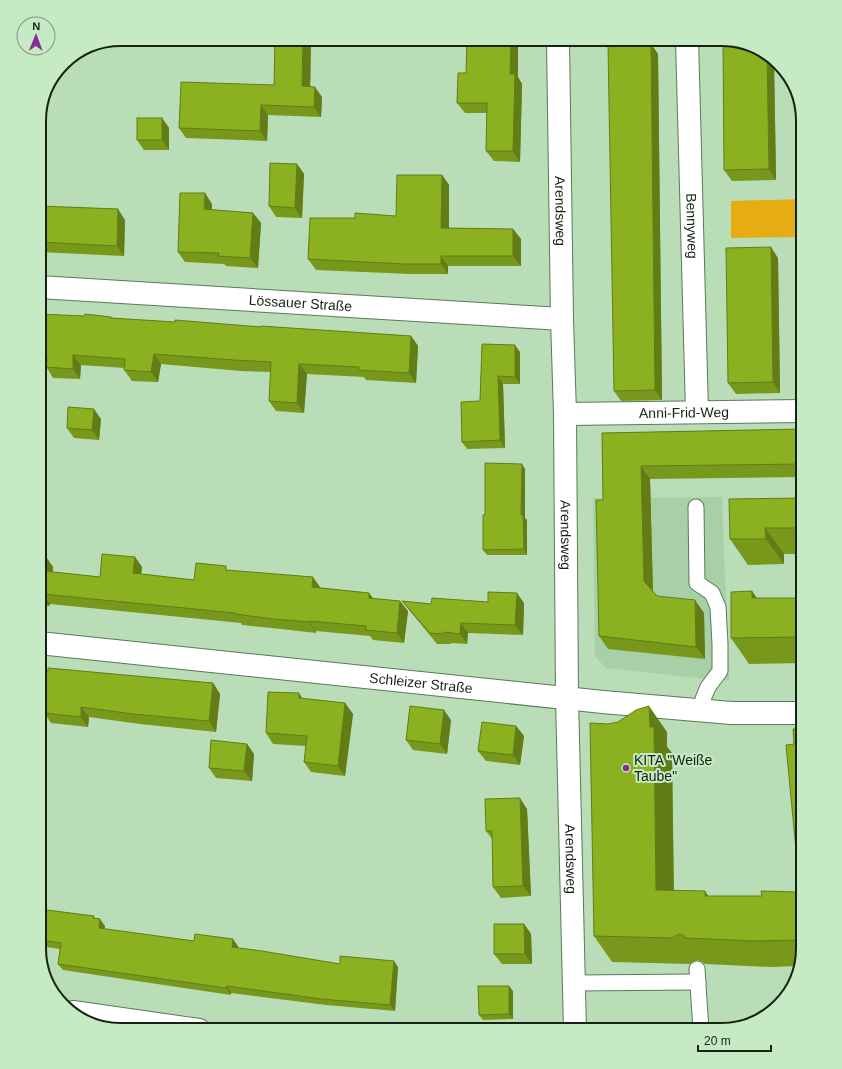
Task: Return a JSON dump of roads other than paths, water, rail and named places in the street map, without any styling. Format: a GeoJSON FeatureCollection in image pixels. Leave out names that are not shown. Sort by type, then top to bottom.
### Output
{"type":"FeatureCollection","features":[{"type":"Feature","properties":{"kind":"street","name":"Arendsweg"},"geometry":{"type":"LineString","coordinates":[[558,46],[562,319],[565,414],[567,698],[575,1023]]}},
{"type":"Feature","properties":{"kind":"street","name":"Bennyweg"},"geometry":{"type":"LineString","coordinates":[[687,46],[696,412]]}},
{"type":"Feature","properties":{"kind":"street","name":"Lössauer Straße"},"geometry":{"type":"LineString","coordinates":[[46,287],[562,319]]}},
{"type":"Feature","properties":{"kind":"street","name":"Anni-Frid-Weg"},"geometry":{"type":"LineString","coordinates":[[565,414],[796,411]]}},
{"type":"Feature","properties":{"kind":"street","name":"Schleizer Straße"},"geometry":{"type":"LineString","coordinates":[[46,644],[703,711],[731,713],[796,713]]}},
{"type":"Feature","properties":{"kind":"street"},"geometry":{"type":"LineString","coordinates":[[88,1015],[130,1023]]}},
{"type":"Feature","properties":{"kind":"lane"},"geometry":{"type":"LineString","coordinates":[[696,507],[697,583],[712,592],[718,607],[720,644],[720,671],[708,688],[703,699],[703,711]]}},
{"type":"Feature","properties":{"kind":"lane"},"geometry":{"type":"LineString","coordinates":[[574,983],[697,975],[700,1023]]}},
{"type":"Feature","properties":{"kind":"place","name":"KITA \"Weiße Taube\""},"geometry":{"type":"Point","coordinates":[626,768]}}]}
